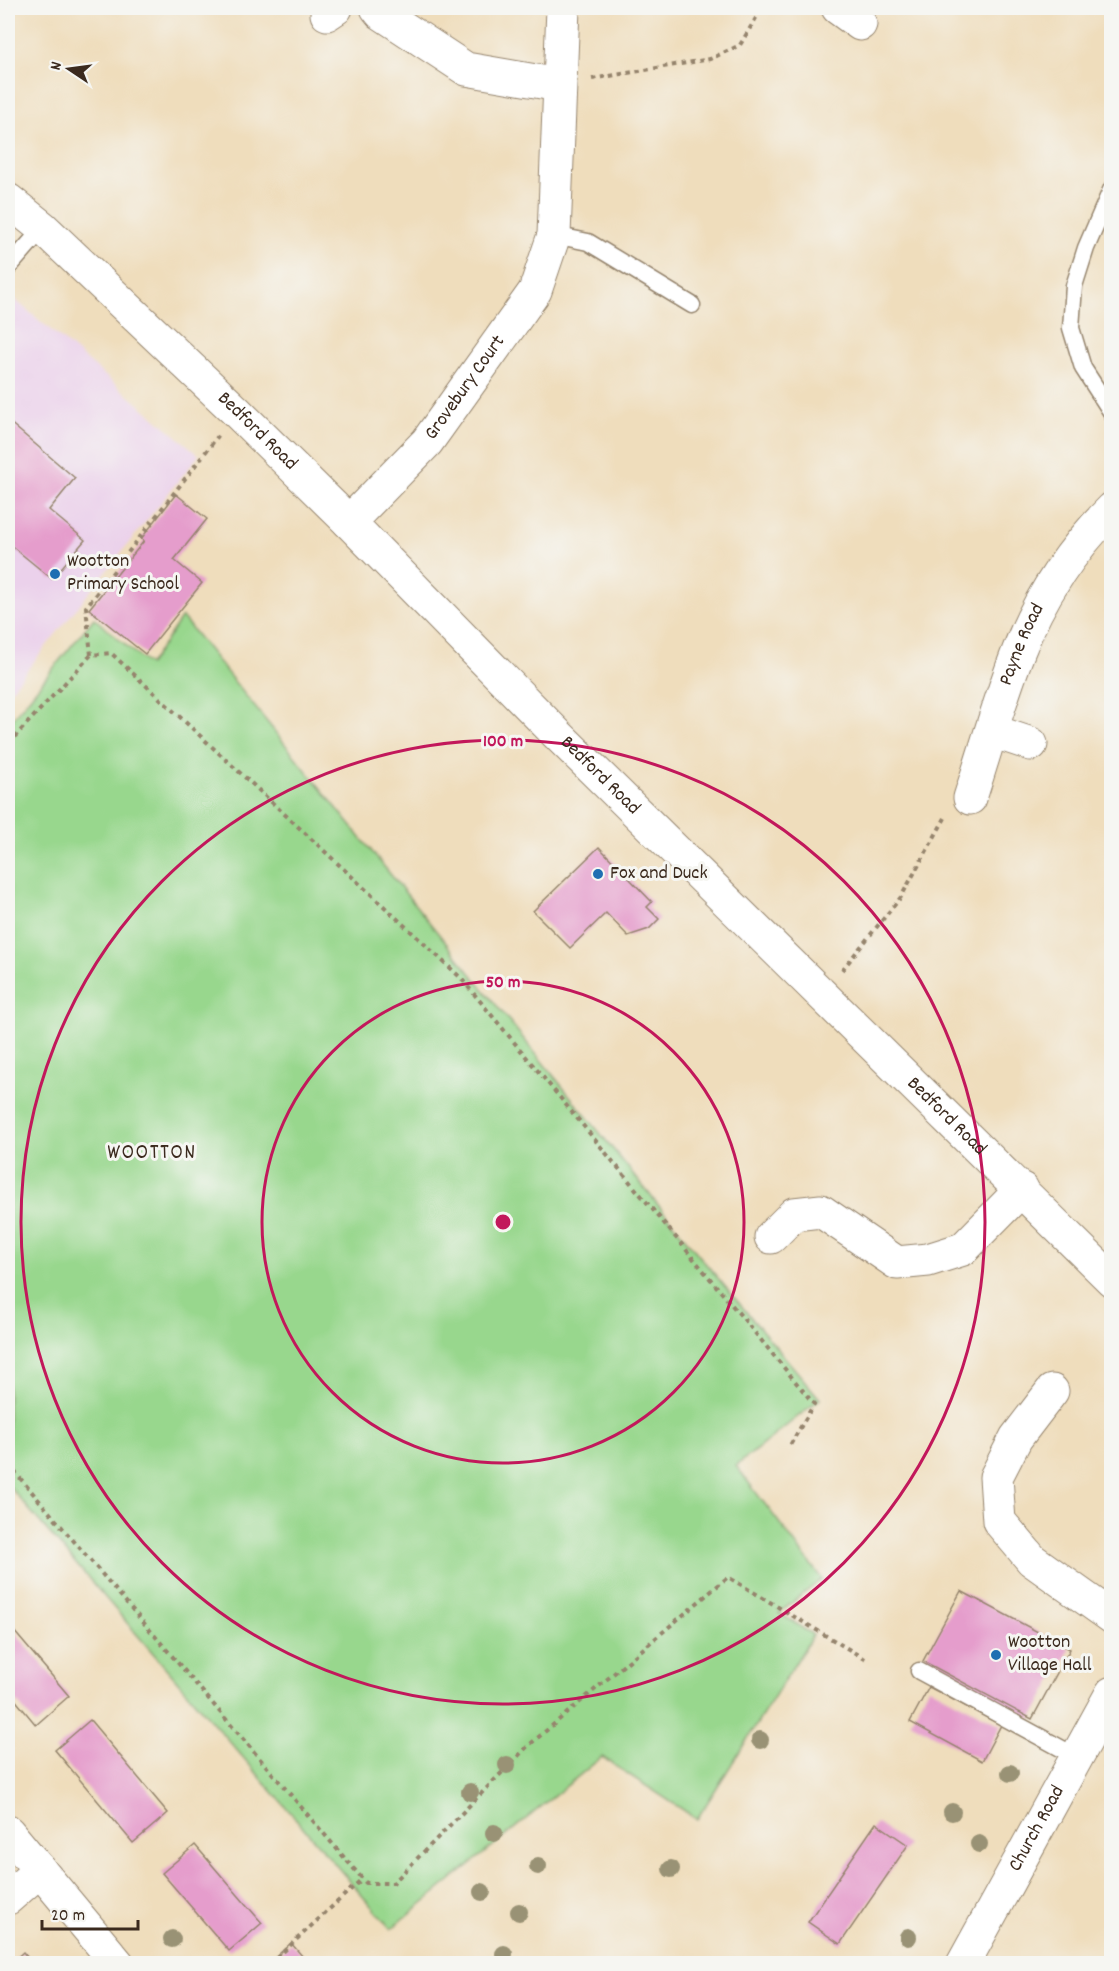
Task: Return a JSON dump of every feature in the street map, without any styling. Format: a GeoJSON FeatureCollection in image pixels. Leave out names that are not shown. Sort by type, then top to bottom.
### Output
{"type":"FeatureCollection","features":[{"type":"Feature","properties":{"kind":"street"},"geometry":{"type":"LineString","coordinates":[[377,8],[381,13],[466,69],[559,85]]}},
{"type":"Feature","properties":{"kind":"street","name":"Grovebury Court"},"geometry":{"type":"LineString","coordinates":[[349,522],[427,442],[535,291],[554,235],[563,8]]}},
{"type":"Feature","properties":{"kind":"street","name":"Bedford Road"},"geometry":{"type":"LineString","coordinates":[[8,200],[43,228],[237,412],[349,522],[559,736],[1112,1280]]}},
{"type":"Feature","properties":{"kind":"street","name":"Payne Road"},"geometry":{"type":"LineString","coordinates":[[970,798],[1019,649],[1038,609],[1059,572],[1112,509]]}},
{"type":"Feature","properties":{"kind":"street"},"geometry":{"type":"LineString","coordinates":[[992,730],[1031,744]]}},
{"type":"Feature","properties":{"kind":"street"},"geometry":{"type":"LineString","coordinates":[[771,1237],[794,1214],[821,1211],[897,1263],[928,1260],[963,1249],[1022,1189]]}},
{"type":"Feature","properties":{"kind":"street"},"geometry":{"type":"LineString","coordinates":[[1052,1391],[1016,1438],[996,1477],[999,1521],[1032,1560],[1112,1617]]}},
{"type":"Feature","properties":{"kind":"street","name":"Church Road"},"geometry":{"type":"LineString","coordinates":[[963,1964],[1111,1694]]}},
{"type":"Feature","properties":{"kind":"street"},"geometry":{"type":"LineString","coordinates":[[8,1832],[118,1964]]}},
{"type":"Feature","properties":{"kind":"street"},"geometry":{"type":"LineString","coordinates":[[8,1898],[40,1870]]}},
{"type":"Feature","properties":{"kind":"lane"},"geometry":{"type":"LineString","coordinates":[[1112,188],[1086,248],[1074,286],[1071,328],[1083,368],[1112,412]]}},
{"type":"Feature","properties":{"kind":"lane"},"geometry":{"type":"LineString","coordinates":[[8,268],[43,228]]}},
{"type":"Feature","properties":{"kind":"lane"},"geometry":{"type":"LineString","coordinates":[[554,235],[588,242],[692,305]]}},
{"type":"Feature","properties":{"kind":"lane"},"geometry":{"type":"LineString","coordinates":[[919,1671],[1077,1756]]}},
{"type":"Feature","properties":{"kind":"path"},"geometry":{"type":"LineString","coordinates":[[559,85],[710,59],[740,45],[762,8]]}},
{"type":"Feature","properties":{"kind":"path"},"geometry":{"type":"LineString","coordinates":[[91,655],[86,607],[237,412]]}},
{"type":"Feature","properties":{"kind":"path"},"geometry":{"type":"LineString","coordinates":[[8,744],[91,655],[111,653],[460,977],[814,1404],[789,1447]]}},
{"type":"Feature","properties":{"kind":"path"},"geometry":{"type":"LineString","coordinates":[[822,996],[901,897],[950,808],[970,798]]}},
{"type":"Feature","properties":{"kind":"path"},"geometry":{"type":"LineString","coordinates":[[8,1464],[366,1884],[393,1883],[528,1746],[728,1577],[865,1659]]}},
{"type":"Feature","properties":{"kind":"path"},"geometry":{"type":"LineString","coordinates":[[8,1479],[15,1472]]}},
{"type":"Feature","properties":{"kind":"path"},"geometry":{"type":"LineString","coordinates":[[270,1964],[362,1879]]}},
{"type":"Feature","properties":{"kind":"shaded area","name":"Wootton Primary School"},"geometry":{"type":"Polygon","coordinates":[[[8,294],[199,455],[8,694],[8,294]]]}},
{"type":"Feature","properties":{"kind":"green space"},"geometry":{"type":"Polygon","coordinates":[[[182,617],[706,1264],[820,1399],[736,1466],[822,1579],[779,1613],[813,1635],[697,1819],[602,1757],[391,1929],[8,1485],[8,724],[94,618],[149,665],[182,617]]]}},
{"type":"Feature","properties":{"kind":"building"},"geometry":{"type":"Polygon","coordinates":[[[8,421],[75,478],[49,510],[85,540],[52,579],[8,543],[8,421]]]}},
{"type":"Feature","properties":{"kind":"building"},"geometry":{"type":"Polygon","coordinates":[[[176,494],[207,519],[174,560],[202,583],[145,654],[89,609],[144,541],[141,539],[176,494]]]}},
{"type":"Feature","properties":{"kind":"building","name":"Fox and Duck"},"geometry":{"type":"Polygon","coordinates":[[[599,847],[652,902],[647,907],[659,919],[649,929],[628,936],[606,913],[570,948],[533,911],[599,847]]]}},
{"type":"Feature","properties":{"kind":"building","name":"Wootton Village Hall"},"geometry":{"type":"Polygon","coordinates":[[[961,1591],[1070,1649],[1032,1719],[923,1661],[961,1591]]]}},
{"type":"Feature","properties":{"kind":"building"},"geometry":{"type":"Polygon","coordinates":[[[8,1624],[69,1696],[36,1725],[8,1691],[8,1624]]]}},
{"type":"Feature","properties":{"kind":"building"},"geometry":{"type":"Polygon","coordinates":[[[929,1687],[1001,1725],[982,1761],[910,1722],[929,1687]]]}},
{"type":"Feature","properties":{"kind":"building"},"geometry":{"type":"Polygon","coordinates":[[[90,1720],[168,1813],[133,1843],[55,1750],[90,1720]]]}},
{"type":"Feature","properties":{"kind":"building"},"geometry":{"type":"Polygon","coordinates":[[[876,1823],[908,1845],[840,1944],[808,1922],[876,1823]]]}},
{"type":"Feature","properties":{"kind":"building"},"geometry":{"type":"Polygon","coordinates":[[[195,1845],[262,1923],[229,1951],[162,1873],[195,1845]]]}},
{"type":"Feature","properties":{"kind":"building"},"geometry":{"type":"Polygon","coordinates":[[[291,1943],[309,1964],[268,1964],[291,1943]]]}},
{"type":"Feature","properties":{"kind":"building"},"geometry":{"type":"Polygon","coordinates":[[[23,1952],[33,1964],[10,1964],[23,1952]]]}},
{"type":"Feature","properties":{"kind":"place","name":"Wootton Primary School"},"geometry":{"type":"Point","coordinates":[55,574]}},
{"type":"Feature","properties":{"kind":"place","name":"Fox and Duck"},"geometry":{"type":"Point","coordinates":[598,874]}},
{"type":"Feature","properties":{"kind":"place","name":"Wootton Village Hall"},"geometry":{"type":"Point","coordinates":[996,1655]}},
{"type":"Feature","properties":{"kind":"district","name":"WOOTTON"},"geometry":{"type":"Point","coordinates":[152,1153]}}]}
